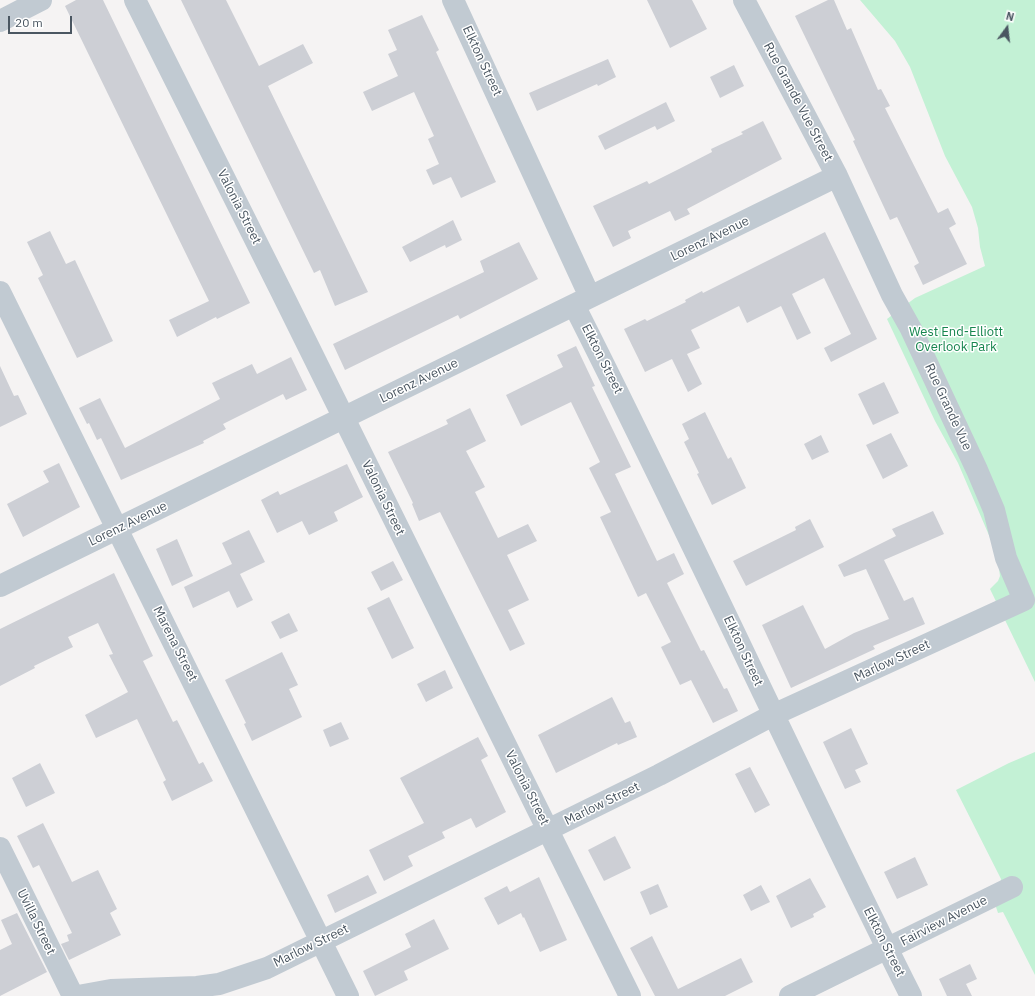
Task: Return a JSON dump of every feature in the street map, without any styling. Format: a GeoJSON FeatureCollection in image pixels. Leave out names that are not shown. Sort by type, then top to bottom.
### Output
{"type":"FeatureCollection","features":[{"type":"Feature","properties":{"kind":"street"},"geometry":{"type":"LineString","coordinates":[[0,21],[41,0]]}},
{"type":"Feature","properties":{"kind":"street","name":"Valonia Street"},"geometry":{"type":"LineString","coordinates":[[135,0],[549,830],[630,996]]}},
{"type":"Feature","properties":{"kind":"street","name":"Elkton Street"},"geometry":{"type":"LineString","coordinates":[[453,0],[636,426],[773,715],[912,996]]}},
{"type":"Feature","properties":{"kind":"street","name":"Rue Grande Vue Street"},"geometry":{"type":"LineString","coordinates":[[744,0],[837,176]]}},
{"type":"Feature","properties":{"kind":"street","name":"Lorenz Avenue"},"geometry":{"type":"LineString","coordinates":[[0,586],[837,176]]}},
{"type":"Feature","properties":{"kind":"street","name":"Rue Grande Vue"},"geometry":{"type":"LineString","coordinates":[[837,176],[892,295],[911,330],[977,470],[994,510],[1006,558],[1024,600]]}},
{"type":"Feature","properties":{"kind":"street","name":"Marena Street"},"geometry":{"type":"LineString","coordinates":[[0,292],[348,996]]}},
{"type":"Feature","properties":{"kind":"street","name":"Marlow Street"},"geometry":{"type":"LineString","coordinates":[[78,996],[111,990],[197,987],[219,984],[267,968],[659,776],[773,715],[1024,600]]}},
{"type":"Feature","properties":{"kind":"street","name":"Uvilla Street"},"geometry":{"type":"LineString","coordinates":[[0,848],[72,996]]}},
{"type":"Feature","properties":{"kind":"street","name":"Fairview Avenue"},"geometry":{"type":"LineString","coordinates":[[790,996],[1012,887]]}},
{"type":"Feature","properties":{"kind":"green space","name":"West End-Elliott Overlook Park"},"geometry":{"type":"Polygon","coordinates":[[[860,0],[1035,0],[1035,682],[990,589],[998,581],[1000,576],[997,554],[958,463],[935,421],[887,319],[915,298],[985,266],[980,247],[978,228],[972,207],[945,156],[910,67],[895,41],[860,0]]]}},
{"type":"Feature","properties":{"kind":"green space"},"geometry":{"type":"Polygon","coordinates":[[[1035,752],[1035,975],[1003,912],[998,913],[996,907],[1001,879],[956,790],[1009,763],[1035,752]]]}},
{"type":"Feature","properties":{"kind":"building"},"geometry":{"type":"Polygon","coordinates":[[[76,0],[103,0],[250,303],[217,319],[216,317],[177,337],[169,320],[209,301],[65,6],[76,0]]]}},
{"type":"Feature","properties":{"kind":"building"},"geometry":{"type":"Polygon","coordinates":[[[181,0],[226,0],[259,66],[303,44],[313,63],[268,86],[368,292],[335,306],[320,270],[314,273],[181,0]]]}},
{"type":"Feature","properties":{"kind":"building"},"geometry":{"type":"Polygon","coordinates":[[[647,0],[692,0],[707,29],[670,48],[647,0]]]}},
{"type":"Feature","properties":{"kind":"building"},"geometry":{"type":"Polygon","coordinates":[[[828,0],[834,0],[847,30],[851,28],[878,90],[881,89],[890,106],[885,108],[938,213],[948,208],[956,224],[949,228],[967,264],[923,285],[914,266],[919,263],[897,217],[890,220],[853,141],[855,140],[795,16],[828,0]]]}},
{"type":"Feature","properties":{"kind":"building"},"geometry":{"type":"Polygon","coordinates":[[[422,15],[439,50],[436,52],[496,182],[461,198],[451,177],[433,185],[426,170],[439,164],[428,139],[434,136],[414,92],[372,111],[363,92],[398,76],[388,54],[397,50],[388,30],[422,15]]]}},
{"type":"Feature","properties":{"kind":"building"},"geometry":{"type":"Polygon","coordinates":[[[608,59],[616,77],[537,111],[529,93],[608,59]]]}},
{"type":"Feature","properties":{"kind":"building"},"geometry":{"type":"Polygon","coordinates":[[[734,65],[744,86],[720,98],[710,77],[734,65]]]}},
{"type":"Feature","properties":{"kind":"building"},"geometry":{"type":"Polygon","coordinates":[[[666,102],[675,121],[657,130],[655,126],[605,150],[598,136],[666,102]]]}},
{"type":"Feature","properties":{"kind":"building"},"geometry":{"type":"Polygon","coordinates":[[[763,121],[782,159],[687,209],[690,214],[675,221],[670,211],[628,231],[631,238],[613,247],[593,206],[647,181],[649,184],[679,169],[712,152],[711,149],[743,134],[741,132],[763,121]]]}},
{"type":"Feature","properties":{"kind":"building"},"geometry":{"type":"Polygon","coordinates":[[[453,220],[462,240],[446,248],[445,245],[410,262],[402,247],[453,220]]]}},
{"type":"Feature","properties":{"kind":"building"},"geometry":{"type":"Polygon","coordinates":[[[50,231],[66,264],[75,260],[113,341],[77,358],[38,278],[43,275],[27,242],[50,231]]]}},
{"type":"Feature","properties":{"kind":"building"},"geometry":{"type":"Polygon","coordinates":[[[825,232],[877,339],[831,362],[824,348],[851,334],[824,278],[792,294],[811,333],[797,340],[781,306],[747,323],[739,306],[691,330],[700,348],[687,354],[702,384],[688,392],[672,359],[645,372],[624,329],[645,319],[647,321],[686,302],[685,300],[702,291],[703,293],[825,232]]]}},
{"type":"Feature","properties":{"kind":"building"},"geometry":{"type":"Polygon","coordinates":[[[519,242],[538,279],[460,319],[458,315],[345,370],[333,344],[484,272],[480,261],[519,242]]]}},
{"type":"Feature","properties":{"kind":"building"},"geometry":{"type":"Polygon","coordinates":[[[576,346],[595,386],[592,387],[631,467],[615,474],[657,561],[674,553],[684,574],[667,583],[701,651],[704,650],[724,689],[727,688],[738,711],[713,723],[691,680],[680,685],[661,647],[671,642],[646,593],[638,597],[600,517],[611,512],[589,468],[600,462],[571,402],[521,426],[506,395],[563,367],[557,355],[576,346]]]}},
{"type":"Feature","properties":{"kind":"building"},"geometry":{"type":"Polygon","coordinates":[[[291,357],[307,390],[286,400],[283,394],[223,424],[226,429],[203,441],[204,443],[121,480],[101,438],[97,440],[89,423],[87,424],[79,408],[100,398],[125,448],[220,399],[212,383],[252,364],[257,374],[291,357]]]}},
{"type":"Feature","properties":{"kind":"building"},"geometry":{"type":"Polygon","coordinates":[[[0,366],[14,396],[18,395],[27,414],[0,427],[0,366]]]}},
{"type":"Feature","properties":{"kind":"building"},"geometry":{"type":"Polygon","coordinates":[[[884,382],[899,413],[873,425],[858,394],[884,382]]]}},
{"type":"Feature","properties":{"kind":"building"},"geometry":{"type":"Polygon","coordinates":[[[470,408],[486,441],[466,451],[485,487],[475,492],[498,538],[528,524],[537,541],[507,555],[529,600],[508,610],[525,644],[510,651],[440,512],[419,521],[412,504],[413,503],[388,452],[448,424],[446,420],[470,408]]]}},
{"type":"Feature","properties":{"kind":"building"},"geometry":{"type":"Polygon","coordinates":[[[705,412],[728,459],[731,457],[746,488],[712,505],[684,442],[689,439],[682,424],[705,412]]]}},
{"type":"Feature","properties":{"kind":"building"},"geometry":{"type":"Polygon","coordinates":[[[891,433],[908,466],[883,479],[866,445],[891,433]]]}},
{"type":"Feature","properties":{"kind":"building"},"geometry":{"type":"Polygon","coordinates":[[[821,435],[829,452],[812,460],[804,444],[821,435]]]}},
{"type":"Feature","properties":{"kind":"building"},"geometry":{"type":"Polygon","coordinates":[[[59,463],[80,507],[23,537],[7,504],[49,482],[43,471],[59,463]]]}},
{"type":"Feature","properties":{"kind":"building"},"geometry":{"type":"Polygon","coordinates":[[[347,464],[363,497],[334,512],[338,521],[309,535],[302,521],[277,533],[261,500],[278,491],[280,495],[347,464]]]}},
{"type":"Feature","properties":{"kind":"building"},"geometry":{"type":"Polygon","coordinates":[[[933,511],[944,534],[884,560],[904,601],[913,597],[925,624],[873,646],[875,649],[791,688],[762,625],[803,605],[825,649],[854,633],[889,619],[866,569],[844,577],[838,565],[896,536],[892,529],[933,511]]]}},
{"type":"Feature","properties":{"kind":"building"},"geometry":{"type":"Polygon","coordinates":[[[810,519],[824,547],[746,586],[733,561],[796,530],[795,527],[810,519]]]}},
{"type":"Feature","properties":{"kind":"building"},"geometry":{"type":"Polygon","coordinates":[[[249,530],[265,562],[240,574],[253,600],[237,608],[229,591],[193,608],[184,587],[232,564],[222,543],[249,530]]]}},
{"type":"Feature","properties":{"kind":"building"},"geometry":{"type":"Polygon","coordinates":[[[177,539],[193,576],[172,586],[156,549],[177,539]]]}},
{"type":"Feature","properties":{"kind":"building"},"geometry":{"type":"Polygon","coordinates":[[[393,561],[403,580],[381,591],[371,572],[393,561]]]}},
{"type":"Feature","properties":{"kind":"building"},"geometry":{"type":"Polygon","coordinates":[[[114,573],[153,656],[143,661],[173,722],[177,720],[199,764],[203,762],[213,781],[172,801],[163,782],[166,780],[137,719],[96,738],[85,715],[128,692],[109,655],[113,654],[98,623],[68,637],[73,647],[34,666],[35,668],[0,686],[0,629],[114,573]]]}},
{"type":"Feature","properties":{"kind":"building"},"geometry":{"type":"Polygon","coordinates":[[[389,597],[414,648],[392,659],[367,608],[389,597]]]}},
{"type":"Feature","properties":{"kind":"building"},"geometry":{"type":"Polygon","coordinates":[[[289,613],[298,631],[280,639],[271,622],[289,613]]]}},
{"type":"Feature","properties":{"kind":"building"},"geometry":{"type":"Polygon","coordinates":[[[282,652],[298,685],[289,689],[302,717],[252,741],[244,724],[246,723],[225,680],[282,652]]]}},
{"type":"Feature","properties":{"kind":"building"},"geometry":{"type":"Polygon","coordinates":[[[445,670],[453,688],[426,702],[417,684],[445,670]]]}},
{"type":"Feature","properties":{"kind":"building"},"geometry":{"type":"Polygon","coordinates":[[[612,697],[625,723],[630,721],[637,737],[618,745],[617,743],[556,773],[538,735],[612,697]]]}},
{"type":"Feature","properties":{"kind":"building"},"geometry":{"type":"Polygon","coordinates":[[[341,722],[349,739],[330,747],[323,730],[341,722]]]}},
{"type":"Feature","properties":{"kind":"building"},"geometry":{"type":"Polygon","coordinates":[[[851,728],[868,764],[855,770],[861,782],[845,789],[823,742],[851,728]]]}},
{"type":"Feature","properties":{"kind":"building"},"geometry":{"type":"Polygon","coordinates":[[[478,737],[488,756],[481,760],[506,812],[476,828],[471,818],[442,832],[445,838],[408,856],[413,866],[384,881],[369,850],[424,823],[400,778],[478,737]]]}},
{"type":"Feature","properties":{"kind":"building"},"geometry":{"type":"Polygon","coordinates":[[[40,763],[55,793],[26,807],[12,778],[40,763]]]}},
{"type":"Feature","properties":{"kind":"building"},"geometry":{"type":"Polygon","coordinates":[[[750,767],[770,805],[755,813],[735,774],[750,767]]]}},
{"type":"Feature","properties":{"kind":"building"},"geometry":{"type":"Polygon","coordinates":[[[43,823],[72,882],[98,870],[117,909],[110,913],[121,935],[69,960],[61,944],[69,941],[67,935],[72,933],[39,865],[33,868],[17,836],[43,823]]]}},
{"type":"Feature","properties":{"kind":"building"},"geometry":{"type":"Polygon","coordinates":[[[615,836],[631,868],[604,881],[588,850],[615,836]]]}},
{"type":"Feature","properties":{"kind":"building"},"geometry":{"type":"Polygon","coordinates":[[[915,857],[928,885],[897,899],[884,872],[915,857]]]}},
{"type":"Feature","properties":{"kind":"building"},"geometry":{"type":"Polygon","coordinates":[[[368,875],[377,893],[335,913],[327,895],[368,875]]]}},
{"type":"Feature","properties":{"kind":"building"},"geometry":{"type":"Polygon","coordinates":[[[539,877],[567,940],[540,952],[521,913],[498,925],[484,898],[507,886],[510,892],[539,877]]]}},
{"type":"Feature","properties":{"kind":"building"},"geometry":{"type":"Polygon","coordinates":[[[810,878],[826,907],[813,914],[814,917],[791,928],[776,896],[810,878]]]}},
{"type":"Feature","properties":{"kind":"building"},"geometry":{"type":"Polygon","coordinates":[[[658,884],[668,907],[650,915],[640,892],[658,884]]]}},
{"type":"Feature","properties":{"kind":"building"},"geometry":{"type":"Polygon","coordinates":[[[761,885],[770,902],[751,911],[743,895],[761,885]]]}},
{"type":"Feature","properties":{"kind":"building"},"geometry":{"type":"Polygon","coordinates":[[[17,913],[47,972],[0,996],[0,950],[12,944],[1,920],[17,913]]]}},
{"type":"Feature","properties":{"kind":"building"},"geometry":{"type":"Polygon","coordinates":[[[434,919],[449,949],[404,971],[408,980],[375,996],[363,971],[411,947],[405,934],[434,919]]]}},
{"type":"Feature","properties":{"kind":"building"},"geometry":{"type":"Polygon","coordinates":[[[652,936],[678,989],[741,958],[753,982],[725,996],[655,996],[630,948],[652,936]]]}},
{"type":"Feature","properties":{"kind":"building"},"geometry":{"type":"Polygon","coordinates":[[[970,964],[977,979],[966,984],[972,996],[947,996],[939,979],[970,964]]]}}]}
